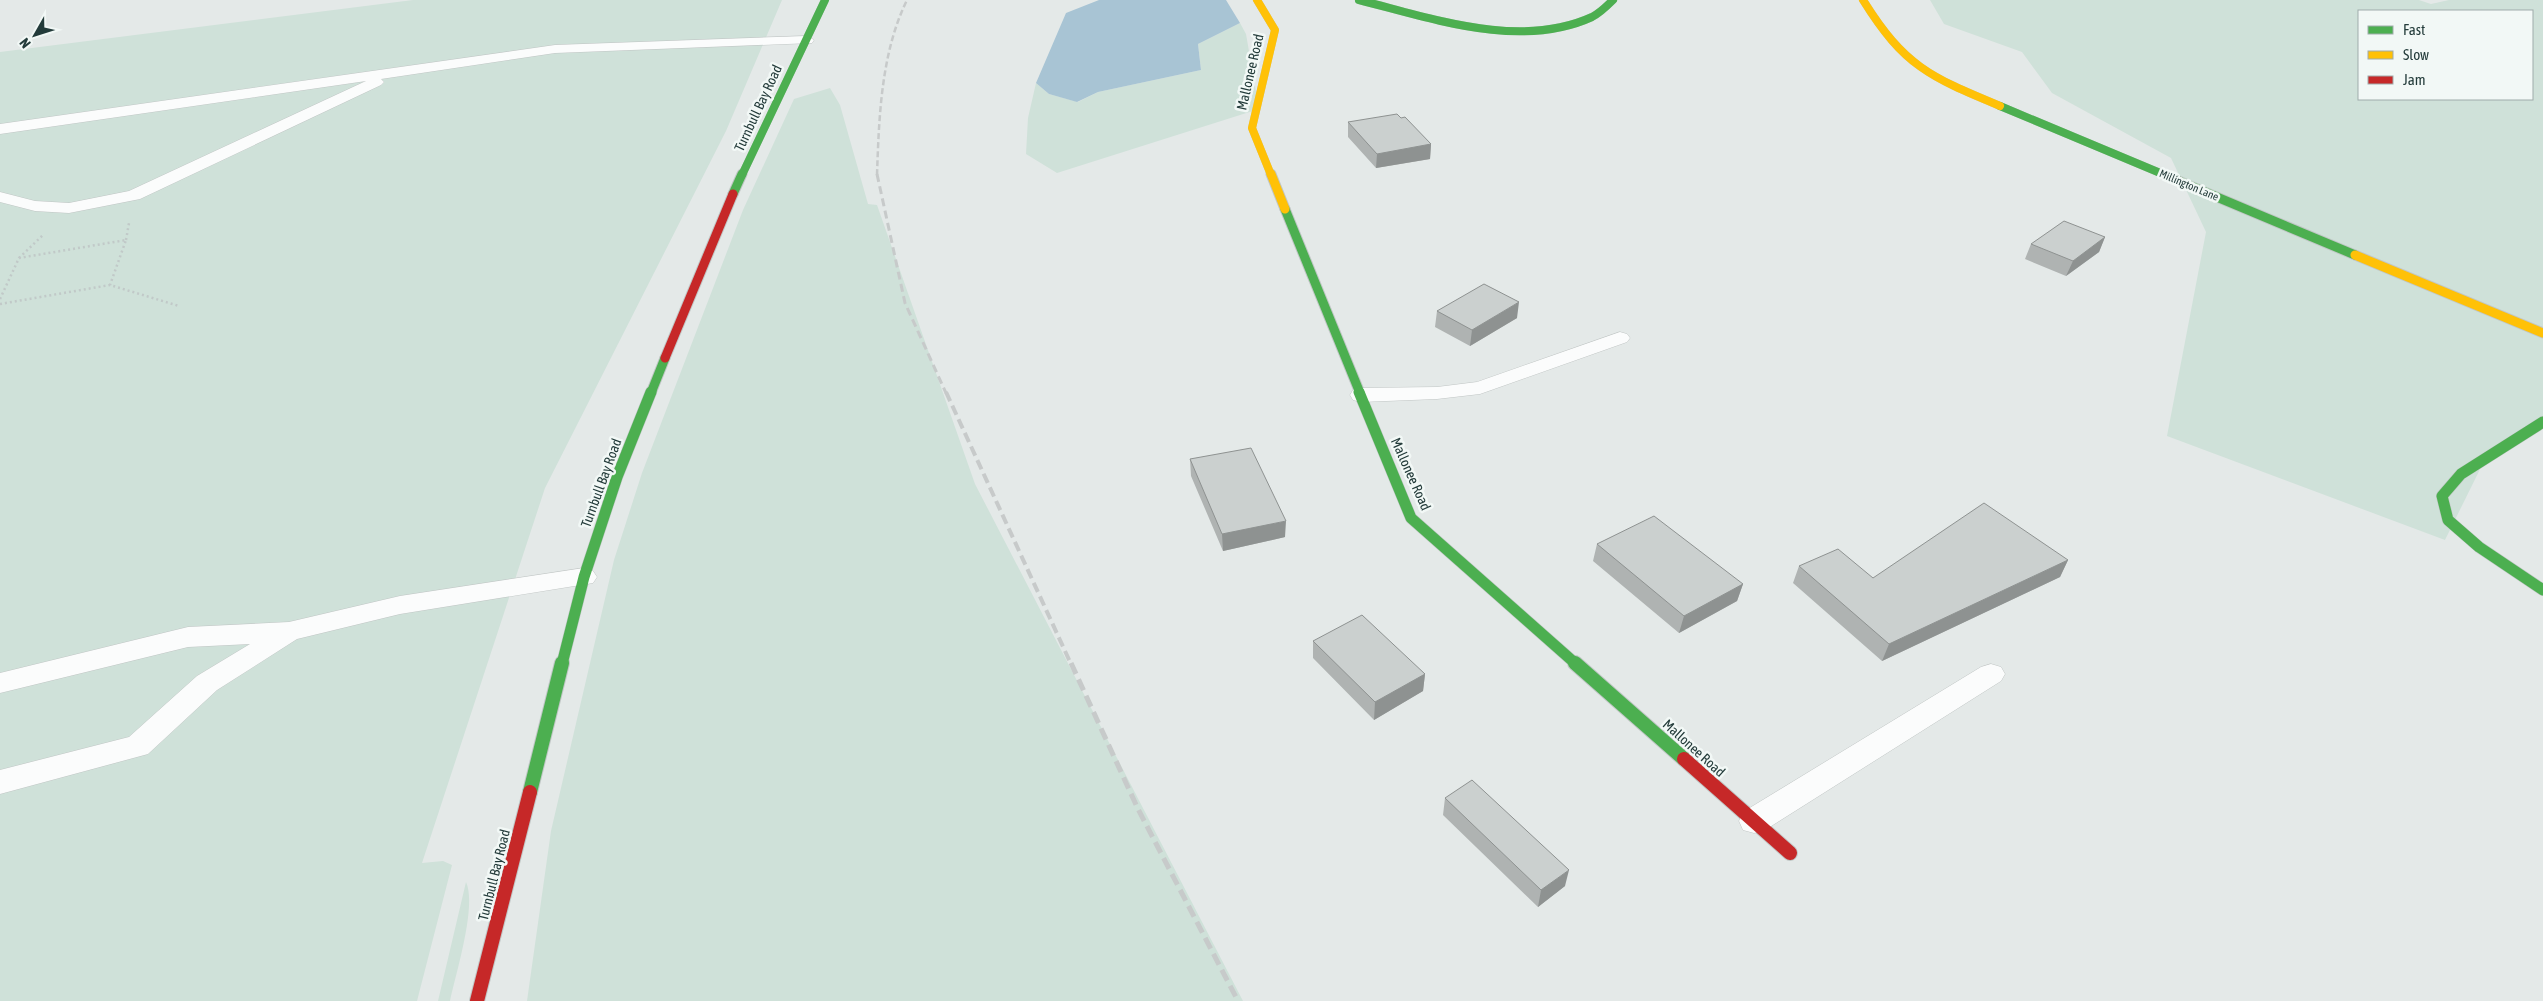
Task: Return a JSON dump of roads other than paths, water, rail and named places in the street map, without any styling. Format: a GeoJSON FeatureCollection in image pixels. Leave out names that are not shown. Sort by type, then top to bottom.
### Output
{"type":"FeatureCollection","features":[{"type":"Feature","properties":{"kind":"street","name":"Turnbull Bay Road"},"geometry":{"type":"LineString","coordinates":[[477,1001],[584,577],[617,477],[725,212],[825,0]]}},
{"type":"Feature","properties":{"kind":"street","name":"Mallonee Road"},"geometry":{"type":"LineString","coordinates":[[1257,0],[1275,30],[1252,128],[1411,518],[1790,853]]}},
{"type":"Feature","properties":{"kind":"street"},"geometry":{"type":"LineString","coordinates":[[1359,0],[1469,23],[1500,28],[1547,31],[1593,17],[1613,0]]}},
{"type":"Feature","properties":{"kind":"street","name":"Millington Lane"},"geometry":{"type":"LineString","coordinates":[[1862,0],[1887,42],[1912,65],[1936,79],[2543,333]]}},
{"type":"Feature","properties":{"kind":"street"},"geometry":{"type":"LineString","coordinates":[[2543,422],[2461,474],[2442,496],[2448,520],[2479,547],[2543,590]]}},
{"type":"Feature","properties":{"kind":"lane"},"geometry":{"type":"LineString","coordinates":[[0,129],[579,47],[807,40]]}},
{"type":"Feature","properties":{"kind":"lane"},"geometry":{"type":"LineString","coordinates":[[0,197],[35,206],[69,208],[134,195],[398,72]]}},
{"type":"Feature","properties":{"kind":"lane"},"geometry":{"type":"LineString","coordinates":[[1361,395],[1436,393],[1480,388],[1620,338]]}},
{"type":"Feature","properties":{"kind":"lane"},"geometry":{"type":"LineString","coordinates":[[0,683],[188,637],[289,632],[400,605],[584,577]]}},
{"type":"Feature","properties":{"kind":"lane"},"geometry":{"type":"LineString","coordinates":[[0,782],[138,746],[207,683],[289,632]]}},
{"type":"Feature","properties":{"kind":"lane"},"geometry":{"type":"LineString","coordinates":[[1754,821],[1991,674]]}},
{"type":"Feature","properties":{"kind":"water"},"geometry":{"type":"Polygon","coordinates":[[[1099,0],[1226,0],[1240,23],[1198,44],[1201,70],[1098,92],[1077,102],[1049,94],[1036,83],[1066,13],[1099,0]]]}},
{"type":"Feature","properties":{"kind":"railway"},"geometry":{"type":"LineString","coordinates":[[877,174],[883,86],[898,20],[907,0]]}},
{"type":"Feature","properties":{"kind":"railway"},"geometry":{"type":"LineString","coordinates":[[877,174],[905,303],[946,393]]}},
{"type":"Feature","properties":{"kind":"railway"},"geometry":{"type":"LineString","coordinates":[[946,392],[1071,664]]}},
{"type":"Feature","properties":{"kind":"railway"},"geometry":{"type":"LineString","coordinates":[[1071,663],[1138,809],[1238,1001]]}}]}
